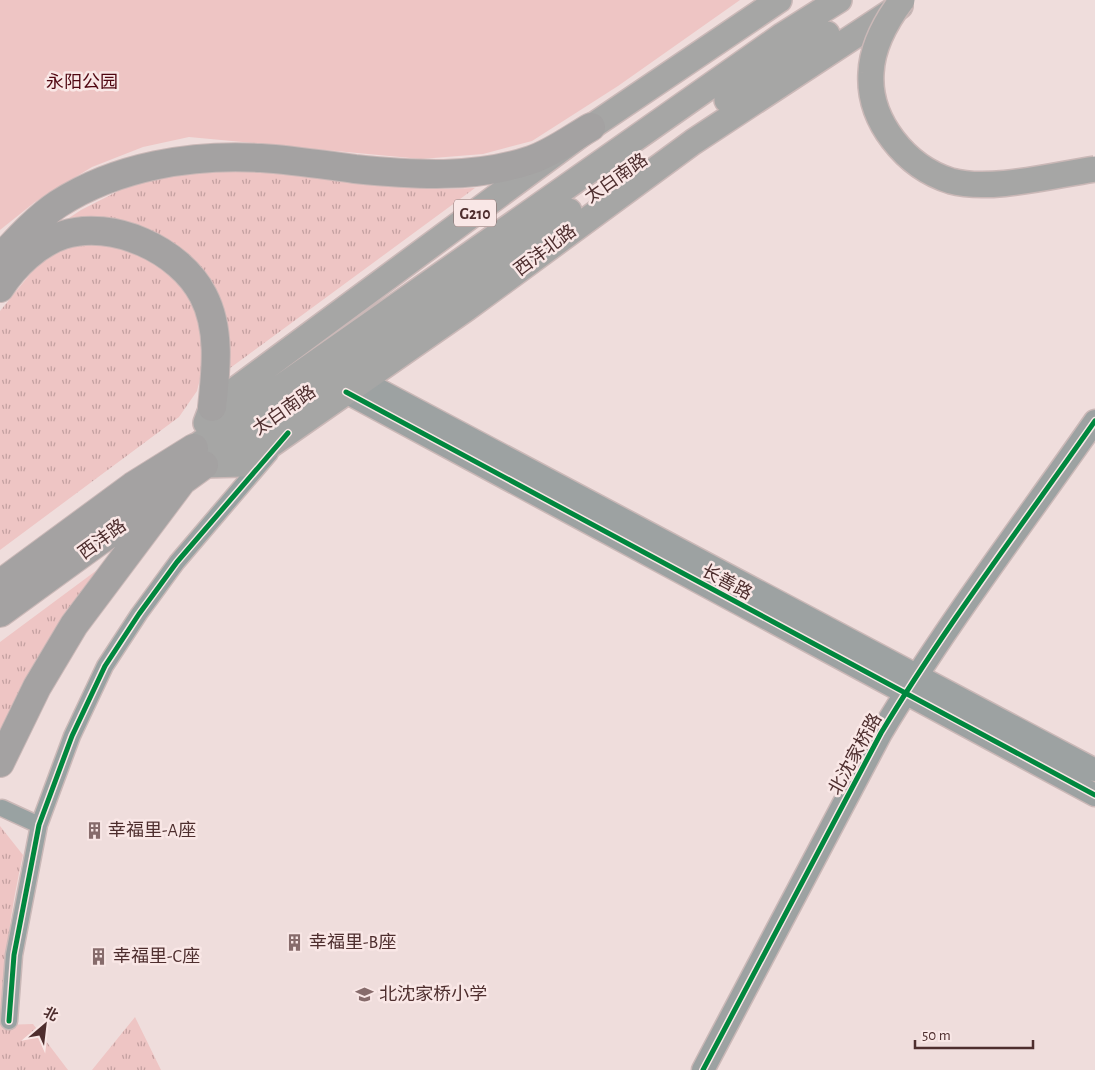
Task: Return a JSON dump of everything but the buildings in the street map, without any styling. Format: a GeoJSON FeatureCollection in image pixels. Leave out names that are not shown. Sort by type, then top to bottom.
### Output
{"type":"FeatureCollection","features":[{"type":"Feature","properties":{"kind":"highway"},"geometry":{"type":"LineString","coordinates":[[0,258],[57,205],[106,179],[155,166],[200,158],[261,158],[379,171],[459,174],[503,167],[533,159],[591,127]]}},
{"type":"Feature","properties":{"kind":"highway"},"geometry":{"type":"LineString","coordinates":[[0,288],[34,250],[63,235],[93,231],[123,236],[151,244],[178,263],[203,295],[214,329],[221,428]]}},
{"type":"Feature","properties":{"kind":"highway","name":"西沣路"},"geometry":{"type":"LineString","coordinates":[[0,613],[182,481],[199,457]]}},
{"type":"Feature","properties":{"kind":"highway","name":"西沣路"},"geometry":{"type":"LineString","coordinates":[[0,584],[133,486],[199,457]]}},
{"type":"Feature","properties":{"kind":"highway"},"geometry":{"type":"LineString","coordinates":[[0,763],[37,687],[74,625],[182,481]]}},
{"type":"Feature","properties":{"kind":"highway"},"geometry":{"type":"LineString","coordinates":[[0,563],[52,546]]}},
{"type":"Feature","properties":{"kind":"main road","name":"G210"},"geometry":{"type":"LineString","coordinates":[[199,457],[221,428],[591,127],[779,0]]}},
{"type":"Feature","properties":{"kind":"main road","name":"太白南路"},"geometry":{"type":"LineString","coordinates":[[221,428],[783,35],[839,0]]}},
{"type":"Feature","properties":{"kind":"main road","name":"太白南路"},"geometry":{"type":"LineString","coordinates":[[221,428],[880,0]]}},
{"type":"Feature","properties":{"kind":"main road"},"geometry":{"type":"LineString","coordinates":[[902,0],[878,43],[871,72],[874,106],[892,141],[922,168],[952,181],[990,185],[1095,169]]}},
{"type":"Feature","properties":{"kind":"main road","name":"西沣北路"},"geometry":{"type":"LineString","coordinates":[[199,457],[243,464],[467,308],[694,142],[909,0]]}},
{"type":"Feature","properties":{"kind":"main road"},"geometry":{"type":"LineString","coordinates":[[199,457],[221,428]]}},
{"type":"Feature","properties":{"kind":"street","name":"长善路"},"geometry":{"type":"LineString","coordinates":[[354,387],[911,684],[1095,770]]}},
{"type":"Feature","properties":{"kind":"street","name":"北沈家桥路"},"geometry":{"type":"LineString","coordinates":[[703,1070],[876,742],[911,684],[1095,421]]}},
{"type":"Feature","properties":{"kind":"street"},"geometry":{"type":"LineString","coordinates":[[9,1020],[14,956],[39,825],[72,736],[105,666],[139,614],[177,562],[288,433]]}},
{"type":"Feature","properties":{"kind":"street","name":"长善路"},"geometry":{"type":"LineString","coordinates":[[911,684],[1095,795]]}},
{"type":"Feature","properties":{"kind":"street"},"geometry":{"type":"LineString","coordinates":[[2,808],[39,825]]}},
{"type":"Feature","properties":{"kind":"green space","name":"永阳公园"},"geometry":{"type":"Polygon","coordinates":[[[0,0],[740,0],[618,86],[532,141],[483,154],[421,159],[189,137],[143,147],[92,167],[35,202],[0,230],[0,0]]]}},
{"type":"Feature","properties":{"kind":"green space"},"geometry":{"type":"Polygon","coordinates":[[[204,165],[361,178],[445,189],[475,188],[222,374],[227,340],[157,239],[51,230],[81,210],[130,185],[204,165]]]}},
{"type":"Feature","properties":{"kind":"green space"},"geometry":{"type":"Polygon","coordinates":[[[83,241],[122,245],[161,262],[188,291],[204,324],[205,359],[197,391],[179,417],[0,550],[0,311],[44,257],[83,241]]]}},
{"type":"Feature","properties":{"kind":"green space"},"geometry":{"type":"Polygon","coordinates":[[[97,570],[25,686],[0,734],[0,642],[97,570]]]}},
{"type":"Feature","properties":{"kind":"green space"},"geometry":{"type":"Polygon","coordinates":[[[0,826],[23,855],[14,897],[8,940],[2,1025],[33,1024],[68,1070],[0,1070],[0,826]]]}},
{"type":"Feature","properties":{"kind":"green space"},"geometry":{"type":"Polygon","coordinates":[[[135,1017],[161,1070],[92,1070],[135,1017]]]}},
{"type":"Feature","properties":{"kind":"cycle path"},"geometry":{"type":"LineString","coordinates":[[346,392],[1095,795]]}},
{"type":"Feature","properties":{"kind":"cycle path"},"geometry":{"type":"LineString","coordinates":[[703,1070],[881,733],[958,614],[1095,421]]}},
{"type":"Feature","properties":{"kind":"cycle path"},"geometry":{"type":"LineString","coordinates":[[9,1021],[14,955],[39,825],[72,736],[105,666],[139,614],[177,562],[288,433]]}},
{"type":"Feature","properties":{"kind":"place","name":"幸福里-A座"},"geometry":{"type":"Point","coordinates":[94,830]}},
{"type":"Feature","properties":{"kind":"place","name":"幸福里-B座"},"geometry":{"type":"Point","coordinates":[295,942]}},
{"type":"Feature","properties":{"kind":"place","name":"幸福里-C座"},"geometry":{"type":"Point","coordinates":[99,956]}},
{"type":"Feature","properties":{"kind":"place","name":"北沈家桥小学"},"geometry":{"type":"Point","coordinates":[365,994]}}]}
